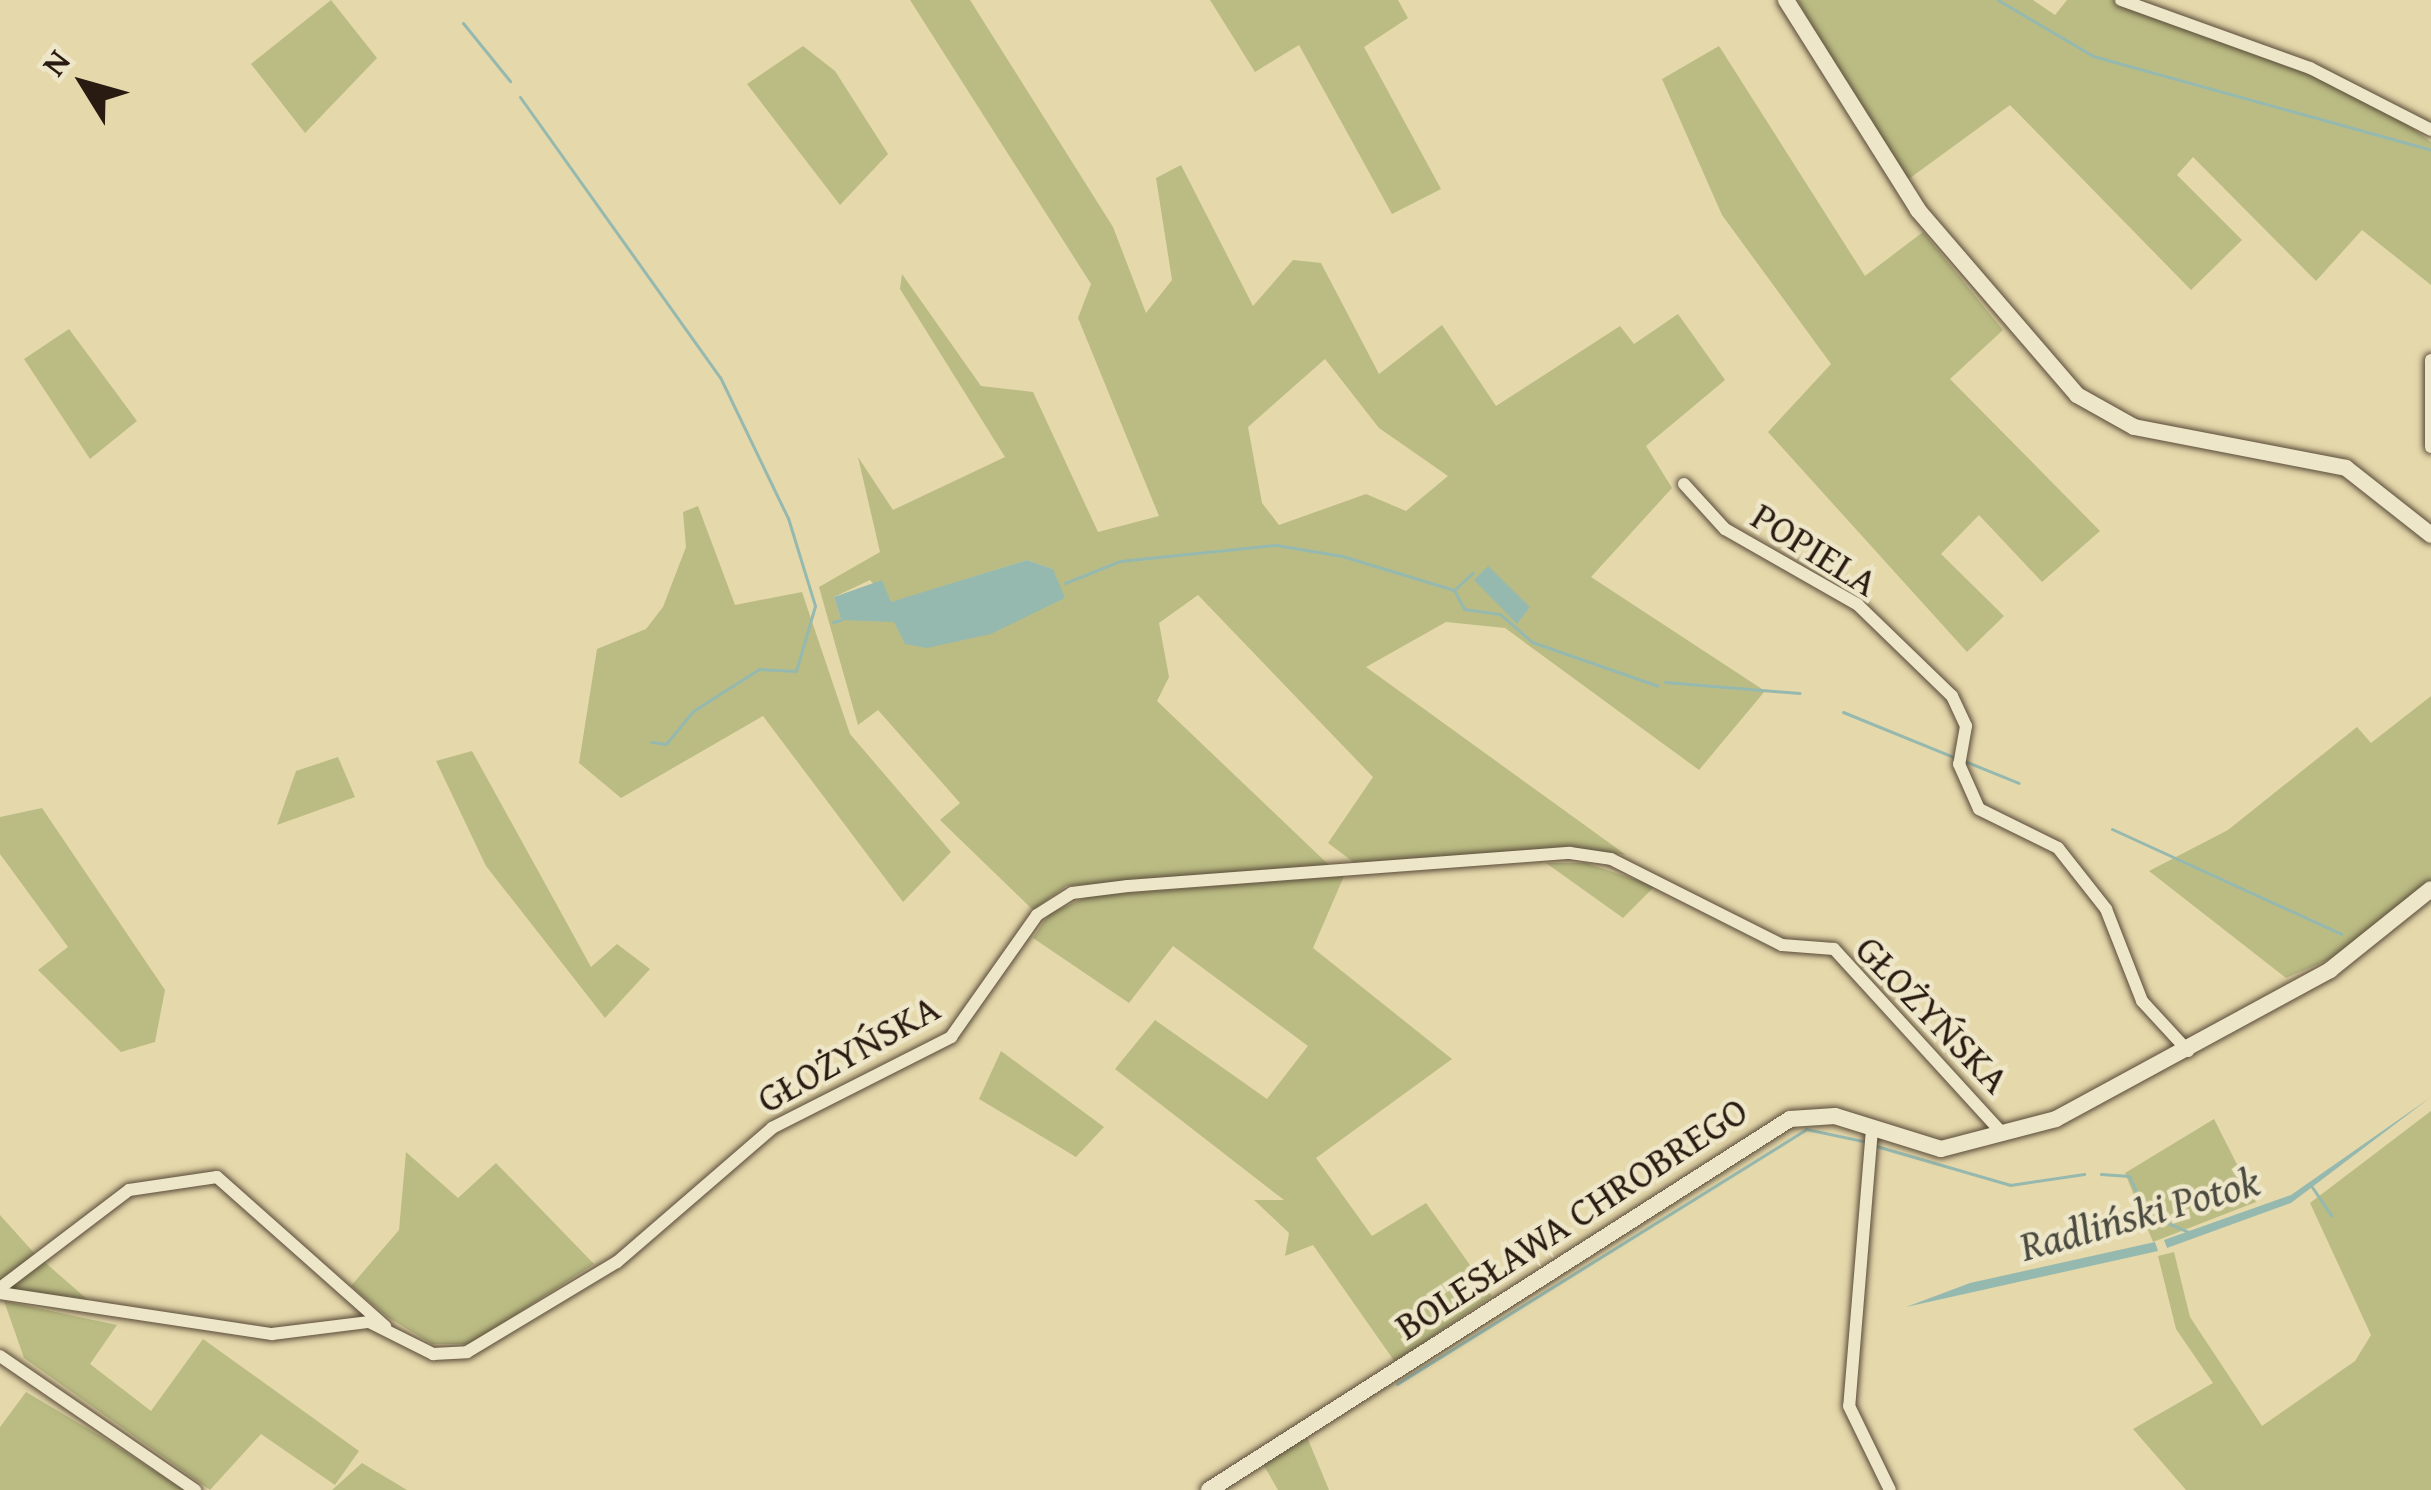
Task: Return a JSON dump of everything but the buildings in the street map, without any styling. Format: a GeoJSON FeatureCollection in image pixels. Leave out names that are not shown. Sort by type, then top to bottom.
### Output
{"type":"FeatureCollection","features":[{"type":"Feature","properties":{"kind":"street"},"geometry":{"type":"LineString","coordinates":[[1786,0],[1918,210],[2077,395],[2134,427],[2346,468],[2431,535]]}},
{"type":"Feature","properties":{"kind":"street"},"geometry":{"type":"LineString","coordinates":[[2121,0],[2310,68],[2431,130]]}},
{"type":"Feature","properties":{"kind":"street"},"geometry":{"type":"LineString","coordinates":[[2431,360],[2431,446]]}},
{"type":"Feature","properties":{"kind":"street","name":"POPIELA"},"geometry":{"type":"LineString","coordinates":[[1684,484],[1725,529],[1858,605],[1952,696],[1966,727],[1960,759],[1991,820],[2058,848],[2106,909],[2142,1001],[2188,1051]]}},
{"type":"Feature","properties":{"kind":"street","name":"GŁOŻYŃSKA"},"geometry":{"type":"LineString","coordinates":[[0,1290],[130,1190],[217,1177],[386,1327],[433,1354],[467,1352],[617,1262],[772,1128],[951,1037],[1037,915],[1072,893],[1570,853],[1611,859],[1782,945],[1834,949],[2003,1134]]}},
{"type":"Feature","properties":{"kind":"street","name":"BOLESŁAWA CHROBREGO"},"geometry":{"type":"LineString","coordinates":[[1209,1490],[1763,1132],[1808,1113],[1869,1140],[1941,1149],[2097,1103],[2330,970],[2431,889]]}},
{"type":"Feature","properties":{"kind":"street"},"geometry":{"type":"LineString","coordinates":[[1869,1140],[1849,1406],[1890,1490]]}},
{"type":"Feature","properties":{"kind":"street"},"geometry":{"type":"LineString","coordinates":[[0,1290],[272,1334],[386,1327]]}},
{"type":"Feature","properties":{"kind":"street"},"geometry":{"type":"LineString","coordinates":[[0,1356],[195,1490]]}},
{"type":"Feature","properties":{"kind":"green space"},"geometry":{"type":"Polygon","coordinates":[[[331,0],[377,58],[305,133],[251,64],[331,0]]]}},
{"type":"Feature","properties":{"kind":"green space"},"geometry":{"type":"Polygon","coordinates":[[[910,0],[970,0],[1113,227],[1146,313],[1172,280],[1156,178],[1181,165],[1253,306],[1293,260],[1321,263],[1379,374],[1442,325],[1496,406],[1620,326],[1634,344],[1678,314],[1725,380],[1646,446],[1672,488],[1591,577],[1765,691],[1699,770],[1505,628],[1446,622],[1366,667],[1626,855],[1563,847],[1356,864],[1328,843],[1373,777],[1198,595],[1159,623],[1169,677],[1157,701],[1331,867],[1066,886],[1033,910],[940,820],[960,803],[878,710],[858,725],[819,587],[880,552],[858,457],[893,510],[1005,457],[900,289],[902,274],[981,386],[1033,392],[1098,532],[1159,516],[1078,318],[1091,284],[910,0]],[[1325,359],[1248,427],[1262,503],[1279,525],[1366,494],[1406,511],[1448,476],[1379,428],[1325,359]],[[1027,560],[890,603],[870,580],[834,597],[841,620],[1053,569],[1027,560]]]}},
{"type":"Feature","properties":{"kind":"green space"},"geometry":{"type":"Polygon","coordinates":[[[1210,0],[1398,0],[1408,18],[1364,47],[1441,189],[1392,214],[1299,45],[1255,72],[1210,0]]]}},
{"type":"Feature","properties":{"kind":"green space"},"geometry":{"type":"Polygon","coordinates":[[[1797,0],[2033,0],[2055,15],[2067,0],[2136,0],[2345,80],[2431,142],[2431,285],[2362,230],[2316,281],[2193,157],[2177,175],[2242,240],[2191,290],[2010,105],[1906,181],[1797,0]]]}},
{"type":"Feature","properties":{"kind":"green space"},"geometry":{"type":"Polygon","coordinates":[[[803,46],[835,71],[888,154],[840,205],[747,84],[803,46]]]}},
{"type":"Feature","properties":{"kind":"green space"},"geometry":{"type":"Polygon","coordinates":[[[1719,46],[1865,276],[1923,232],[2003,330],[1950,379],[2100,531],[2042,582],[1979,515],[1941,554],[2004,616],[1967,652],[1768,432],[1831,364],[1722,215],[1662,79],[1719,46]]]}},
{"type":"Feature","properties":{"kind":"green space"},"geometry":{"type":"Polygon","coordinates":[[[69,329],[137,421],[90,459],[24,359],[69,329]]]}},
{"type":"Feature","properties":{"kind":"green space"},"geometry":{"type":"Polygon","coordinates":[[[698,506],[735,605],[802,592],[850,734],[951,852],[903,902],[763,716],[621,798],[579,763],[597,649],[646,629],[663,607],[686,547],[683,512],[698,506]]]}},
{"type":"Feature","properties":{"kind":"green space"},"geometry":{"type":"Polygon","coordinates":[[[2431,696],[2431,883],[2337,956],[2286,978],[2149,871],[2228,830],[2357,727],[2371,743],[2431,696]]]}},
{"type":"Feature","properties":{"kind":"green space"},"geometry":{"type":"Polygon","coordinates":[[[472,751],[591,967],[617,944],[650,969],[605,1018],[486,866],[436,761],[472,751]]]}},
{"type":"Feature","properties":{"kind":"green space"},"geometry":{"type":"Polygon","coordinates":[[[338,757],[355,797],[277,825],[296,771],[338,757]]]}},
{"type":"Feature","properties":{"kind":"green space"},"geometry":{"type":"Polygon","coordinates":[[[42,808],[165,990],[155,1042],[121,1052],[38,970],[68,947],[0,854],[0,817],[42,808]]]}},
{"type":"Feature","properties":{"kind":"green space"},"geometry":{"type":"Polygon","coordinates":[[[1546,863],[1586,863],[1655,886],[1623,918],[1546,863]]]}},
{"type":"Feature","properties":{"kind":"green space"},"geometry":{"type":"Polygon","coordinates":[[[1344,876],[1313,948],[1452,1059],[1316,1158],[1372,1236],[1426,1203],[1492,1296],[1395,1362],[1313,1245],[1285,1256],[1289,1233],[1254,1200],[1284,1200],[1115,1069],[1155,1020],[1267,1099],[1308,1046],[1173,946],[1129,1003],[1033,938],[1049,914],[1089,896],[1344,876]]]}},
{"type":"Feature","properties":{"kind":"green space"},"geometry":{"type":"Polygon","coordinates":[[[1001,1051],[1104,1127],[1076,1157],[979,1099],[1001,1051]]]}},
{"type":"Feature","properties":{"kind":"green space"},"geometry":{"type":"Polygon","coordinates":[[[2431,1111],[2431,1490],[2186,1490],[2133,1429],[2213,1383],[2176,1329],[2158,1256],[2174,1252],[2190,1317],[2262,1426],[2355,1361],[2371,1335],[2310,1203],[2431,1111]]]}},
{"type":"Feature","properties":{"kind":"green space"},"geometry":{"type":"Polygon","coordinates":[[[2214,1119],[2256,1202],[2153,1242],[2125,1173],[2214,1119]]]}},
{"type":"Feature","properties":{"kind":"green space"},"geometry":{"type":"Polygon","coordinates":[[[406,1152],[458,1198],[496,1163],[594,1264],[470,1344],[432,1344],[389,1318],[351,1286],[399,1230],[406,1152]]]}},
{"type":"Feature","properties":{"kind":"green space"},"geometry":{"type":"Polygon","coordinates":[[[0,1215],[35,1254],[0,1281],[0,1215]]]}},
{"type":"Feature","properties":{"kind":"green space"},"geometry":{"type":"Polygon","coordinates":[[[40,1258],[88,1300],[10,1290],[40,1258]]]}},
{"type":"Feature","properties":{"kind":"green space"},"geometry":{"type":"Polygon","coordinates":[[[4,1301],[117,1325],[90,1364],[151,1411],[203,1339],[359,1451],[335,1485],[261,1434],[210,1490],[24,1358],[4,1301]]]}},
{"type":"Feature","properties":{"kind":"green space"},"geometry":{"type":"Polygon","coordinates":[[[26,1392],[184,1490],[0,1490],[0,1427],[26,1392]]]}},
{"type":"Feature","properties":{"kind":"green space"},"geometry":{"type":"Polygon","coordinates":[[[1307,1437],[1329,1490],[1278,1490],[1263,1464],[1307,1437]]]}},
{"type":"Feature","properties":{"kind":"green space"},"geometry":{"type":"Polygon","coordinates":[[[362,1463],[407,1490],[332,1490],[362,1463]]]}},
{"type":"Feature","properties":{"kind":"water"},"geometry":{"type":"Polygon","coordinates":[[[1027,560],[1053,569],[1065,598],[991,634],[927,648],[905,644],[894,622],[841,620],[834,597],[882,580],[891,602],[1027,560]]]}},
{"type":"Feature","properties":{"kind":"water"},"geometry":{"type":"Polygon","coordinates":[[[1488,566],[1530,607],[1517,624],[1474,580],[1488,566]]]}},
{"type":"Feature","properties":{"kind":"water"},"geometry":{"type":"Polygon","coordinates":[[[2431,1097],[2291,1203],[2167,1248],[2164,1240],[2291,1195],[2431,1097]]]}},
{"type":"Feature","properties":{"kind":"water"},"geometry":{"type":"Polygon","coordinates":[[[2155,1242],[2158,1251],[1906,1307],[1970,1283],[2155,1242]]]}},
{"type":"Feature","properties":{"kind":"waterway"},"geometry":{"type":"LineString","coordinates":[[1998,0],[2093,56],[2431,150]]}},
{"type":"Feature","properties":{"kind":"waterway"},"geometry":{"type":"LineString","coordinates":[[463,23],[510,81]]}},
{"type":"Feature","properties":{"kind":"waterway"},"geometry":{"type":"LineString","coordinates":[[520,97],[720,377],[788,518],[815,606],[796,671],[759,669],[693,711],[666,744],[651,742]]}},
{"type":"Feature","properties":{"kind":"waterway"},"geometry":{"type":"LineString","coordinates":[[1065,583],[1120,561],[1276,545],[1342,556],[1454,590],[1464,609],[1500,614],[1532,642],[1658,686]]}},
{"type":"Feature","properties":{"kind":"waterway"},"geometry":{"type":"LineString","coordinates":[[1455,589],[1473,573]]}},
{"type":"Feature","properties":{"kind":"waterway"},"geometry":{"type":"LineString","coordinates":[[833,622],[841,620]]}},
{"type":"Feature","properties":{"kind":"waterway"},"geometry":{"type":"LineString","coordinates":[[1665,682],[1800,693]]}},
{"type":"Feature","properties":{"kind":"waterway"},"geometry":{"type":"LineString","coordinates":[[1843,712],[1953,757]]}},
{"type":"Feature","properties":{"kind":"waterway"},"geometry":{"type":"LineString","coordinates":[[1962,760],[2019,783]]}},
{"type":"Feature","properties":{"kind":"waterway"},"geometry":{"type":"LineString","coordinates":[[2112,829],[2341,934]]}},
{"type":"Feature","properties":{"kind":"waterway"},"geometry":{"type":"LineString","coordinates":[[1397,1384],[1806,1129],[1867,1142]]}},
{"type":"Feature","properties":{"kind":"waterway"},"geometry":{"type":"LineString","coordinates":[[1876,1146],[2010,1185],[2084,1174]]}},
{"type":"Feature","properties":{"kind":"waterway","name":"Radliński Potok"},"geometry":{"type":"LineString","coordinates":[[2101,1174],[2129,1176],[2147,1214],[2191,1233]]}},
{"type":"Feature","properties":{"kind":"waterway"},"geometry":{"type":"LineString","coordinates":[[2312,1187],[2331,1215]]}}]}
